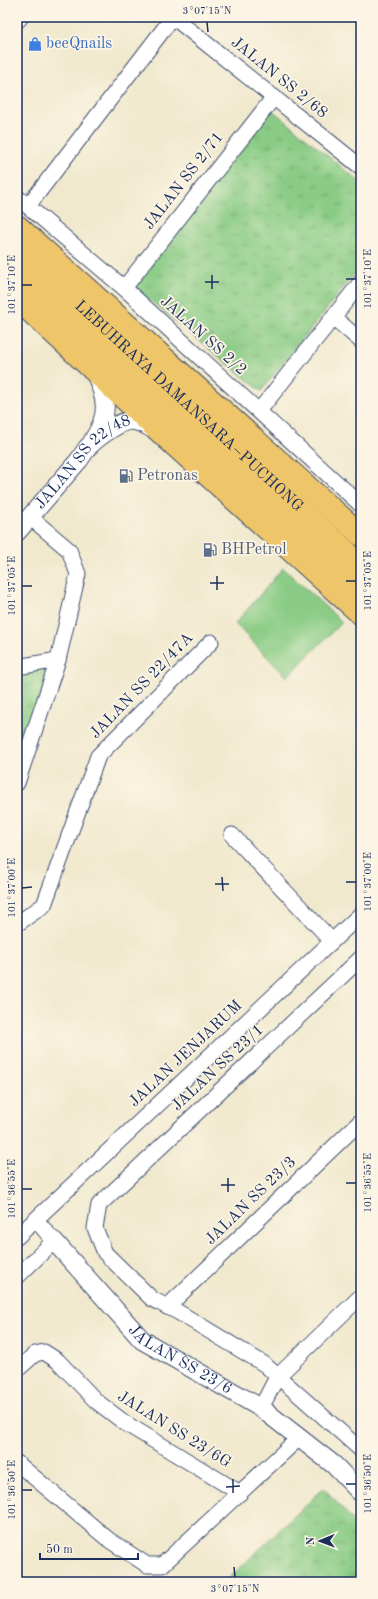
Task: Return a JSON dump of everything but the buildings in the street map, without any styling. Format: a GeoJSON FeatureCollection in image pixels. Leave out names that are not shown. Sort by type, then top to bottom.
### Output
{"type":"FeatureCollection","features":[{"type":"Feature","properties":{"kind":"highway"},"geometry":{"type":"LineString","coordinates":[[17,226],[361,535]]}},
{"type":"Feature","properties":{"kind":"highway","name":"LEBUHRAYA DAMANSARA–PUCHONG"},"geometry":{"type":"LineString","coordinates":[[17,248],[361,565]]}},
{"type":"Feature","properties":{"kind":"highway","name":"LEBUHRAYA DAMANSARA–PUCHONG"},"geometry":{"type":"LineString","coordinates":[[17,274],[361,587]]}},
{"type":"Feature","properties":{"kind":"highway"},"geometry":{"type":"LineString","coordinates":[[17,299],[94,369],[161,433],[361,614]]}},
{"type":"Feature","properties":{"kind":"street"},"geometry":{"type":"LineString","coordinates":[[22,202],[173,17]]}},
{"type":"Feature","properties":{"kind":"street","name":"JALAN SS 2/68"},"geometry":{"type":"LineString","coordinates":[[173,17],[361,167]]}},
{"type":"Feature","properties":{"kind":"street","name":"JALAN SS 2/71"},"geometry":{"type":"LineString","coordinates":[[124,288],[274,97]]}},
{"type":"Feature","properties":{"kind":"street","name":"JALAN SS 2/2"},"geometry":{"type":"LineString","coordinates":[[22,202],[124,288],[361,505]]}},
{"type":"Feature","properties":{"kind":"street"},"geometry":{"type":"LineString","coordinates":[[259,411],[361,282]]}},
{"type":"Feature","properties":{"kind":"street"},"geometry":{"type":"LineString","coordinates":[[334,317],[361,341]]}},
{"type":"Feature","properties":{"kind":"street"},"geometry":{"type":"LineString","coordinates":[[88,448],[102,424],[105,412],[104,396],[94,369]]}},
{"type":"Feature","properties":{"kind":"street","name":"JALAN SS 22/48"},"geometry":{"type":"LineString","coordinates":[[17,532],[88,448],[118,424],[132,420],[140,422],[161,433]]}},
{"type":"Feature","properties":{"kind":"street"},"geometry":{"type":"LineString","coordinates":[[17,783],[58,660],[78,574],[69,550],[30,517]]}},
{"type":"Feature","properties":{"kind":"street","name":"JALAN SS 22/47A"},"geometry":{"type":"LineString","coordinates":[[17,924],[44,904],[98,756],[211,642]]}},
{"type":"Feature","properties":{"kind":"street"},"geometry":{"type":"LineString","coordinates":[[17,667],[58,660]]}},
{"type":"Feature","properties":{"kind":"street"},"geometry":{"type":"LineString","coordinates":[[232,835],[332,941]]}},
{"type":"Feature","properties":{"kind":"street","name":"JALAN JENJARUM"},"geometry":{"type":"LineString","coordinates":[[17,1238],[361,914]]}},
{"type":"Feature","properties":{"kind":"street","name":"JALAN SS 23/1"},"geometry":{"type":"LineString","coordinates":[[167,1307],[152,1299],[105,1253],[95,1228],[99,1205],[361,958]]}},
{"type":"Feature","properties":{"kind":"street","name":"JALAN SS 23/3"},"geometry":{"type":"LineString","coordinates":[[167,1307],[361,1121]]}},
{"type":"Feature","properties":{"kind":"street"},"geometry":{"type":"LineString","coordinates":[[17,1277],[54,1241],[36,1220]]}},
{"type":"Feature","properties":{"kind":"street","name":"JALAN SS 23/6"},"geometry":{"type":"LineString","coordinates":[[54,1241],[142,1340],[261,1408],[334,1465],[361,1493]]}},
{"type":"Feature","properties":{"kind":"street"},"geometry":{"type":"LineString","coordinates":[[261,1408],[277,1377],[361,1296]]}},
{"type":"Feature","properties":{"kind":"street"},"geometry":{"type":"LineString","coordinates":[[167,1307],[264,1364],[361,1450]]}},
{"type":"Feature","properties":{"kind":"street","name":"JALAN SS 23/6G"},"geometry":{"type":"LineString","coordinates":[[17,1370],[36,1354],[44,1352],[58,1361],[96,1401],[125,1423],[240,1493]]}},
{"type":"Feature","properties":{"kind":"street"},"geometry":{"type":"LineString","coordinates":[[17,1463],[109,1540],[147,1565],[162,1565],[300,1437]]}},
{"type":"Feature","properties":{"kind":"green space"},"geometry":{"type":"Polygon","coordinates":[[[272,110],[361,183],[361,266],[261,391],[131,285],[272,110]]]}},
{"type":"Feature","properties":{"kind":"green space"},"geometry":{"type":"Polygon","coordinates":[[[283,568],[342,622],[287,677],[235,624],[283,568]]]}},
{"type":"Feature","properties":{"kind":"green space"},"geometry":{"type":"Polygon","coordinates":[[[56,662],[17,779],[17,670],[56,662]]]}},
{"type":"Feature","properties":{"kind":"green space"},"geometry":{"type":"Polygon","coordinates":[[[324,1488],[361,1530],[361,1582],[225,1582],[324,1488]]]}},
{"type":"Feature","properties":{"kind":"place","name":"beeQnails"},"geometry":{"type":"Point","coordinates":[35,44]}},
{"type":"Feature","properties":{"kind":"place","name":"Petronas"},"geometry":{"type":"Point","coordinates":[126,476]}},
{"type":"Feature","properties":{"kind":"place","name":"BHPetrol"},"geometry":{"type":"Point","coordinates":[210,550]}}]}
